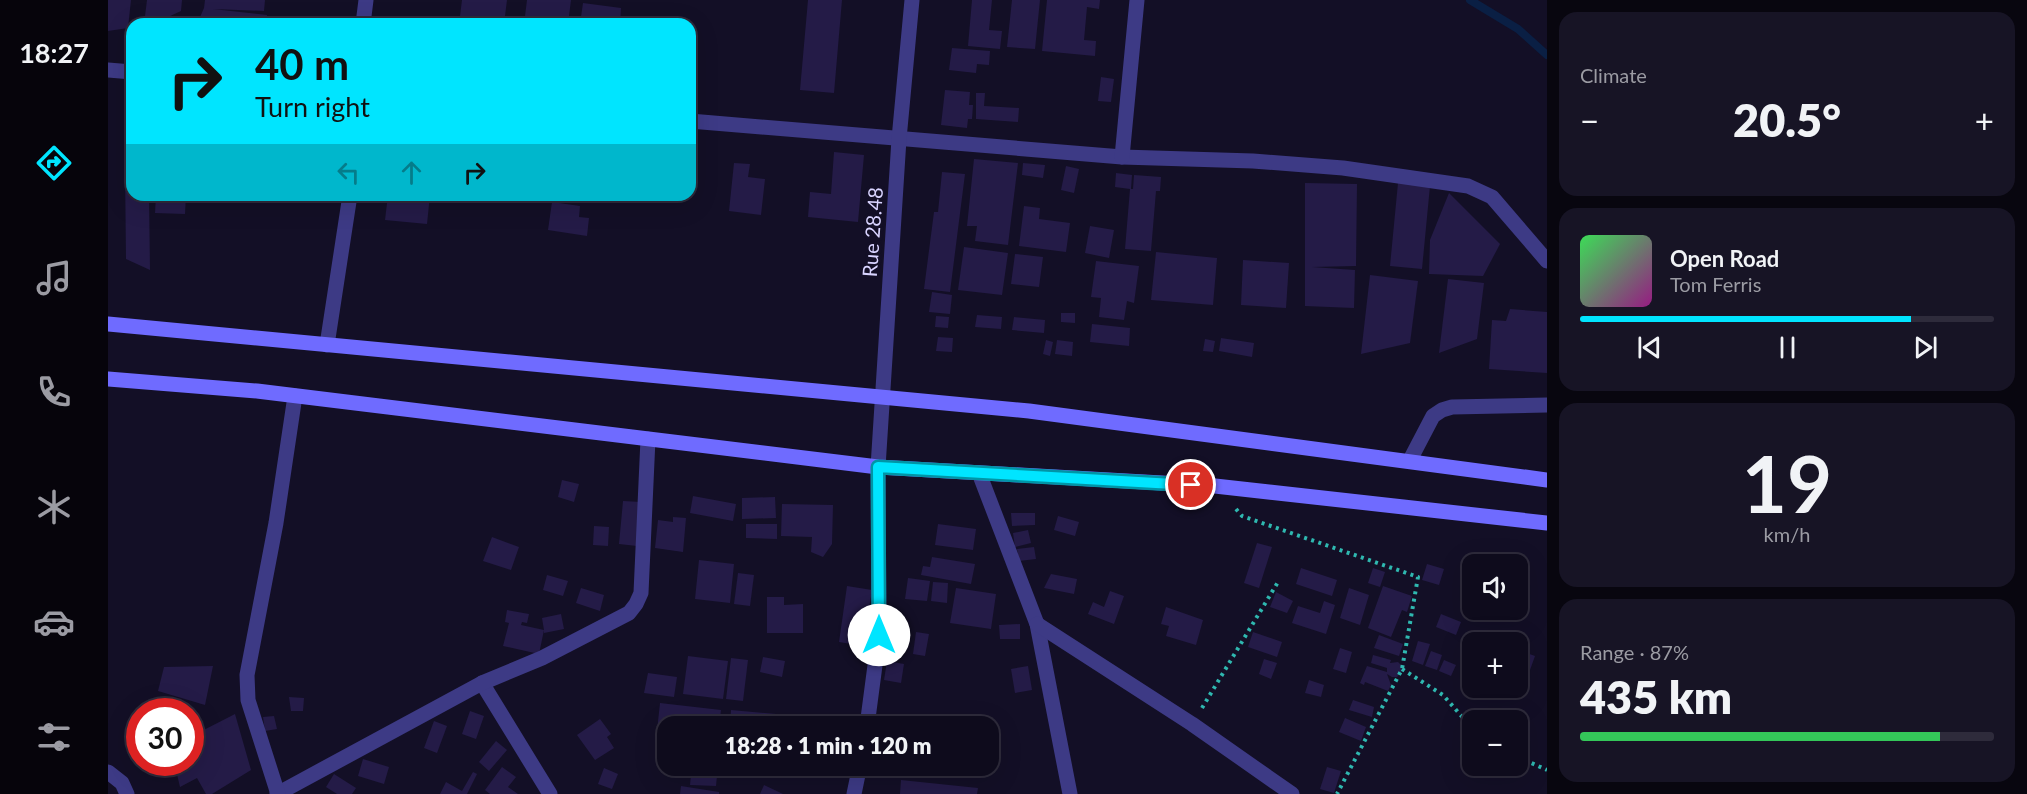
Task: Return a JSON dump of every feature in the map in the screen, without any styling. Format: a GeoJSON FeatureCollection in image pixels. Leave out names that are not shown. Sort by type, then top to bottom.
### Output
{"type":"FeatureCollection","features":[{"type":"Feature","properties":{"kind":"main road"},"geometry":{"type":"LineString","coordinates":[[108,324],[1029,411],[1547,480]]}},
{"type":"Feature","properties":{"kind":"main road"},"geometry":{"type":"LineString","coordinates":[[108,379],[257,391],[878,467],[1215,486],[1547,523]]}},
{"type":"Feature","properties":{"kind":"street"},"geometry":{"type":"LineString","coordinates":[[364,18],[366,0]]}},
{"type":"Feature","properties":{"kind":"street","name":"Rue 28.48"},"geometry":{"type":"LineString","coordinates":[[868,716],[879,635],[878,467],[899,139],[912,0]]}},
{"type":"Feature","properties":{"kind":"street"},"geometry":{"type":"LineString","coordinates":[[1122,158],[1137,0]]}},
{"type":"Feature","properties":{"kind":"street"},"geometry":{"type":"LineString","coordinates":[[108,70],[126,72]]}},
{"type":"Feature","properties":{"kind":"street"},"geometry":{"type":"LineString","coordinates":[[696,122],[1122,158],[1253,161],[1320,166],[1468,186],[1492,197],[1547,261]]}},
{"type":"Feature","properties":{"kind":"street"},"geometry":{"type":"LineString","coordinates":[[327,345],[349,201]]}},
{"type":"Feature","properties":{"kind":"street"},"geometry":{"type":"LineString","coordinates":[[295,396],[276,523],[247,675],[248,699],[278,794],[482,683],[542,658],[581,636],[623,617],[636,604],[641,593],[648,439]]}},
{"type":"Feature","properties":{"kind":"street"},"geometry":{"type":"LineString","coordinates":[[1410,460],[1433,416],[1442,410],[1452,407],[1547,405]]}},
{"type":"Feature","properties":{"kind":"street"},"geometry":{"type":"LineString","coordinates":[[979,473],[1037,624],[1070,794]]}},
{"type":"Feature","properties":{"kind":"street"},"geometry":{"type":"LineString","coordinates":[[1037,624],[1192,724],[1292,794]]}},
{"type":"Feature","properties":{"kind":"street"},"geometry":{"type":"LineString","coordinates":[[482,683],[550,794]]}},
{"type":"Feature","properties":{"kind":"street"},"geometry":{"type":"LineString","coordinates":[[108,772],[122,783],[127,794]]}},
{"type":"Feature","properties":{"kind":"street"},"geometry":{"type":"LineString","coordinates":[[854,794],[858,776]]}},
{"type":"Feature","properties":{"kind":"path"},"geometry":{"type":"LineString","coordinates":[[1215,486],[1242,516],[1418,576],[1402,669],[1337,794]]}},
{"type":"Feature","properties":{"kind":"path"},"geometry":{"type":"LineString","coordinates":[[1192,724],[1278,582]]}},
{"type":"Feature","properties":{"kind":"path"},"geometry":{"type":"LineString","coordinates":[[1402,669],[1443,695],[1462,717]]}},
{"type":"Feature","properties":{"kind":"path"},"geometry":{"type":"LineString","coordinates":[[1528,761],[1547,770]]}},
{"type":"Feature","properties":{"kind":"building"},"geometry":{"type":"Polygon","coordinates":[[[108,0],[131,0],[126,28],[108,31],[108,0]]]}},
{"type":"Feature","properties":{"kind":"building"},"geometry":{"type":"Polygon","coordinates":[[[147,0],[182,0],[181,11],[166,18],[145,18],[147,0]]]}},
{"type":"Feature","properties":{"kind":"building"},"geometry":{"type":"Polygon","coordinates":[[[205,0],[265,0],[264,11],[213,9],[267,15],[267,18],[200,18],[205,0]]]}},
{"type":"Feature","properties":{"kind":"building"},"geometry":{"type":"Polygon","coordinates":[[[462,0],[507,0],[505,18],[460,18],[462,0]]]}},
{"type":"Feature","properties":{"kind":"building"},"geometry":{"type":"Polygon","coordinates":[[[527,0],[571,0],[569,18],[525,18],[527,0]]]}},
{"type":"Feature","properties":{"kind":"building"},"geometry":{"type":"Polygon","coordinates":[[[808,0],[842,0],[834,93],[800,90],[808,0]]]}},
{"type":"Feature","properties":{"kind":"building"},"geometry":{"type":"Polygon","coordinates":[[[972,0],[992,0],[989,30],[1002,31],[1000,49],[968,46],[972,0]]]}},
{"type":"Feature","properties":{"kind":"building"},"geometry":{"type":"Polygon","coordinates":[[[1012,0],[1040,0],[1035,49],[1007,47],[1012,0]]]}},
{"type":"Feature","properties":{"kind":"building"},"geometry":{"type":"Polygon","coordinates":[[[1047,0],[1100,0],[1099,9],[1087,7],[1084,40],[1096,41],[1095,56],[1042,51],[1047,0]]]}},
{"type":"Feature","properties":{"kind":"building"},"geometry":{"type":"Polygon","coordinates":[[[583,3],[621,8],[620,18],[581,18],[583,3]]]}},
{"type":"Feature","properties":{"kind":"building"},"geometry":{"type":"Polygon","coordinates":[[[952,48],[990,51],[989,65],[977,64],[976,73],[949,70],[952,48]]]}},
{"type":"Feature","properties":{"kind":"building"},"geometry":{"type":"Polygon","coordinates":[[[1101,77],[1114,79],[1111,102],[1098,101],[1101,77]]]}},
{"type":"Feature","properties":{"kind":"building"},"geometry":{"type":"Polygon","coordinates":[[[945,90],[970,92],[969,105],[973,105],[972,119],[968,119],[967,128],[941,125],[945,90]]]}},
{"type":"Feature","properties":{"kind":"building"},"geometry":{"type":"Polygon","coordinates":[[[976,93],[985,93],[984,106],[1019,108],[1018,122],[976,119],[976,93]]]}},
{"type":"Feature","properties":{"kind":"building"},"geometry":{"type":"Polygon","coordinates":[[[834,152],[864,155],[858,222],[808,217],[810,192],[831,194],[834,152]]]}},
{"type":"Feature","properties":{"kind":"building"},"geometry":{"type":"Polygon","coordinates":[[[974,159],[1018,163],[1008,245],[975,241],[977,226],[967,226],[974,159]]]}},
{"type":"Feature","properties":{"kind":"building"},"geometry":{"type":"Polygon","coordinates":[[[734,163],[750,164],[748,177],[765,179],[761,215],[729,211],[734,163]]]}},
{"type":"Feature","properties":{"kind":"building"},"geometry":{"type":"Polygon","coordinates":[[[1023,163],[1045,165],[1043,178],[1022,175],[1023,163]]]}},
{"type":"Feature","properties":{"kind":"building"},"geometry":{"type":"Polygon","coordinates":[[[1066,166],[1079,169],[1074,193],[1061,190],[1066,166]]]}},
{"type":"Feature","properties":{"kind":"building"},"geometry":{"type":"Polygon","coordinates":[[[125,167],[126,201],[149,201],[150,270],[126,259],[125,167]]]}},
{"type":"Feature","properties":{"kind":"building"},"geometry":{"type":"Polygon","coordinates":[[[942,172],[965,174],[950,292],[924,289],[934,212],[938,212],[942,172]]]}},
{"type":"Feature","properties":{"kind":"building"},"geometry":{"type":"Polygon","coordinates":[[[1116,173],[1132,175],[1131,189],[1133,189],[1134,175],[1161,177],[1160,191],[1156,191],[1151,251],[1125,249],[1130,189],[1115,187],[1116,173]]]}},
{"type":"Feature","properties":{"kind":"building"},"geometry":{"type":"Polygon","coordinates":[[[1305,183],[1357,184],[1356,266],[1312,267],[1355,270],[1354,308],[1305,306],[1305,183]]]}},
{"type":"Feature","properties":{"kind":"building"},"geometry":{"type":"Polygon","coordinates":[[[1398,183],[1430,186],[1422,269],[1390,266],[1398,183]]]}},
{"type":"Feature","properties":{"kind":"building"},"geometry":{"type":"Polygon","coordinates":[[[1449,193],[1500,244],[1483,276],[1429,274],[1430,240],[1449,193]]]}},
{"type":"Feature","properties":{"kind":"building"},"geometry":{"type":"Polygon","coordinates":[[[156,201],[186,201],[185,214],[155,213],[156,201]]]}},
{"type":"Feature","properties":{"kind":"building"},"geometry":{"type":"Polygon","coordinates":[[[387,201],[429,201],[427,224],[385,220],[387,201]]]}},
{"type":"Feature","properties":{"kind":"building"},"geometry":{"type":"Polygon","coordinates":[[[552,202],[580,206],[579,217],[589,218],[587,236],[548,230],[552,202]]]}},
{"type":"Feature","properties":{"kind":"building"},"geometry":{"type":"Polygon","coordinates":[[[1024,206],[1040,208],[1039,219],[1070,223],[1066,252],[1019,246],[1024,206]]]}},
{"type":"Feature","properties":{"kind":"building"},"geometry":{"type":"Polygon","coordinates":[[[1090,226],[1114,230],[1109,258],[1085,253],[1090,226]]]}},
{"type":"Feature","properties":{"kind":"building"},"geometry":{"type":"Polygon","coordinates":[[[964,247],[1008,253],[1002,295],[958,290],[964,247]]]}},
{"type":"Feature","properties":{"kind":"building"},"geometry":{"type":"Polygon","coordinates":[[[1156,252],[1217,258],[1213,305],[1151,300],[1156,252]]]}},
{"type":"Feature","properties":{"kind":"building"},"geometry":{"type":"Polygon","coordinates":[[[1015,254],[1043,257],[1039,287],[1011,284],[1015,254]]]}},
{"type":"Feature","properties":{"kind":"building"},"geometry":{"type":"Polygon","coordinates":[[[1243,260],[1289,263],[1286,308],[1241,305],[1243,260]]]}},
{"type":"Feature","properties":{"kind":"building"},"geometry":{"type":"Polygon","coordinates":[[[1096,261],[1139,266],[1134,303],[1127,301],[1124,320],[1099,317],[1101,298],[1091,297],[1096,261]]]}},
{"type":"Feature","properties":{"kind":"building"},"geometry":{"type":"Polygon","coordinates":[[[1370,275],[1418,281],[1410,343],[1361,354],[1370,275]]]}},
{"type":"Feature","properties":{"kind":"building"},"geometry":{"type":"Polygon","coordinates":[[[1448,279],[1484,283],[1477,339],[1439,353],[1448,279]]]}},
{"type":"Feature","properties":{"kind":"building"},"geometry":{"type":"Polygon","coordinates":[[[932,292],[952,295],[950,314],[929,312],[932,292]]]}},
{"type":"Feature","properties":{"kind":"building"},"geometry":{"type":"Polygon","coordinates":[[[1510,309],[1547,312],[1547,373],[1489,369],[1492,320],[1506,321],[1510,309]]]}},
{"type":"Feature","properties":{"kind":"building"},"geometry":{"type":"Polygon","coordinates":[[[1061,313],[1075,313],[1075,323],[1061,322],[1061,313]]]}},
{"type":"Feature","properties":{"kind":"building"},"geometry":{"type":"Polygon","coordinates":[[[977,315],[1002,317],[1001,329],[975,327],[977,315]]]}},
{"type":"Feature","properties":{"kind":"building"},"geometry":{"type":"Polygon","coordinates":[[[936,316],[949,317],[948,328],[935,327],[936,316]]]}},
{"type":"Feature","properties":{"kind":"building"},"geometry":{"type":"Polygon","coordinates":[[[1014,317],[1045,320],[1044,333],[1012,330],[1014,317]]]}},
{"type":"Feature","properties":{"kind":"building"},"geometry":{"type":"Polygon","coordinates":[[[1092,324],[1130,328],[1129,346],[1090,342],[1092,324]]]}},
{"type":"Feature","properties":{"kind":"building"},"geometry":{"type":"Polygon","coordinates":[[[938,337],[953,338],[952,352],[936,351],[938,337]]]}},
{"type":"Feature","properties":{"kind":"building"},"geometry":{"type":"Polygon","coordinates":[[[1221,338],[1254,343],[1252,357],[1219,351],[1221,338]]]}},
{"type":"Feature","properties":{"kind":"building"},"geometry":{"type":"Polygon","coordinates":[[[1205,339],[1215,341],[1213,352],[1203,351],[1205,339]]]}},
{"type":"Feature","properties":{"kind":"building"},"geometry":{"type":"Polygon","coordinates":[[[1046,340],[1053,342],[1050,356],[1043,354],[1046,340]]]}},
{"type":"Feature","properties":{"kind":"building"},"geometry":{"type":"Polygon","coordinates":[[[1057,340],[1073,342],[1072,356],[1055,354],[1057,340]]]}},
{"type":"Feature","properties":{"kind":"building"},"geometry":{"type":"Polygon","coordinates":[[[562,480],[579,484],[574,502],[558,497],[562,480]]]}},
{"type":"Feature","properties":{"kind":"building"},"geometry":{"type":"Polygon","coordinates":[[[693,496],[736,504],[733,521],[690,513],[693,496]]]}},
{"type":"Feature","properties":{"kind":"building"},"geometry":{"type":"Polygon","coordinates":[[[775,497],[776,518],[742,519],[742,498],[775,497]]]}},
{"type":"Feature","properties":{"kind":"building"},"geometry":{"type":"Polygon","coordinates":[[[623,501],[641,502],[637,546],[619,544],[623,501]]]}},
{"type":"Feature","properties":{"kind":"building"},"geometry":{"type":"Polygon","coordinates":[[[782,504],[833,505],[832,544],[823,557],[811,552],[812,537],[781,536],[782,504]]]}},
{"type":"Feature","properties":{"kind":"building"},"geometry":{"type":"Polygon","coordinates":[[[1011,513],[1035,513],[1035,525],[1012,526],[1011,513]]]}},
{"type":"Feature","properties":{"kind":"building"},"geometry":{"type":"Polygon","coordinates":[[[1058,516],[1079,522],[1075,536],[1054,530],[1058,516]]]}},
{"type":"Feature","properties":{"kind":"building"},"geometry":{"type":"Polygon","coordinates":[[[673,517],[686,518],[683,552],[655,548],[658,520],[673,522],[673,517]]]}},
{"type":"Feature","properties":{"kind":"building"},"geometry":{"type":"Polygon","coordinates":[[[746,524],[777,524],[777,539],[746,538],[746,524]]]}},
{"type":"Feature","properties":{"kind":"building"},"geometry":{"type":"Polygon","coordinates":[[[938,524],[976,529],[973,550],[935,545],[938,524]]]}},
{"type":"Feature","properties":{"kind":"building"},"geometry":{"type":"Polygon","coordinates":[[[594,526],[609,527],[608,546],[593,545],[594,526]]]}},
{"type":"Feature","properties":{"kind":"building"},"geometry":{"type":"Polygon","coordinates":[[[1028,530],[1031,543],[1015,547],[1013,533],[1028,530]]]}},
{"type":"Feature","properties":{"kind":"building"},"geometry":{"type":"Polygon","coordinates":[[[492,537],[519,547],[511,570],[483,561],[492,537]]]}},
{"type":"Feature","properties":{"kind":"building"},"geometry":{"type":"Polygon","coordinates":[[[1257,543],[1272,547],[1259,588],[1244,583],[1257,543]]]}},
{"type":"Feature","properties":{"kind":"building"},"geometry":{"type":"Polygon","coordinates":[[[1034,547],[1036,559],[1019,561],[1017,549],[1034,547]]]}},
{"type":"Feature","properties":{"kind":"building"},"geometry":{"type":"Polygon","coordinates":[[[932,557],[975,564],[971,584],[921,575],[923,566],[930,567],[932,557]]]}},
{"type":"Feature","properties":{"kind":"building"},"geometry":{"type":"Polygon","coordinates":[[[699,560],[734,564],[730,603],[695,599],[699,560]]]}},
{"type":"Feature","properties":{"kind":"building"},"geometry":{"type":"Polygon","coordinates":[[[1427,564],[1444,569],[1439,585],[1422,580],[1427,564]]]}},
{"type":"Feature","properties":{"kind":"building"},"geometry":{"type":"Polygon","coordinates":[[[1301,568],[1337,580],[1332,596],[1296,584],[1301,568]]]}},
{"type":"Feature","properties":{"kind":"building"},"geometry":{"type":"Polygon","coordinates":[[[1373,568],[1385,572],[1380,587],[1368,583],[1373,568]]]}},
{"type":"Feature","properties":{"kind":"building"},"geometry":{"type":"Polygon","coordinates":[[[738,573],[754,575],[750,606],[734,604],[738,573]]]}},
{"type":"Feature","properties":{"kind":"building"},"geometry":{"type":"Polygon","coordinates":[[[1051,574],[1077,579],[1074,594],[1044,588],[1051,574]]]}},
{"type":"Feature","properties":{"kind":"building"},"geometry":{"type":"Polygon","coordinates":[[[547,575],[568,581],[563,596],[543,590],[547,575]]]}},
{"type":"Feature","properties":{"kind":"building"},"geometry":{"type":"Polygon","coordinates":[[[908,578],[930,581],[927,601],[905,599],[908,578]]]}},
{"type":"Feature","properties":{"kind":"building"},"geometry":{"type":"Polygon","coordinates":[[[933,582],[948,583],[947,603],[931,601],[933,582]]]}},
{"type":"Feature","properties":{"kind":"building"},"geometry":{"type":"Polygon","coordinates":[[[847,586],[872,590],[863,646],[839,642],[847,586]]]}},
{"type":"Feature","properties":{"kind":"building"},"geometry":{"type":"Polygon","coordinates":[[[1383,586],[1412,596],[1407,612],[1402,610],[1391,637],[1368,628],[1383,586]]]}},
{"type":"Feature","properties":{"kind":"building"},"geometry":{"type":"Polygon","coordinates":[[[581,588],[604,595],[600,611],[576,603],[581,588]]]}},
{"type":"Feature","properties":{"kind":"building"},"geometry":{"type":"Polygon","coordinates":[[[956,588],[996,594],[991,629],[950,623],[956,588]]]}},
{"type":"Feature","properties":{"kind":"building"},"geometry":{"type":"Polygon","coordinates":[[[1349,588],[1369,595],[1360,625],[1340,618],[1349,588]]]}},
{"type":"Feature","properties":{"kind":"building"},"geometry":{"type":"Polygon","coordinates":[[[1110,591],[1124,596],[1114,624],[1088,614],[1093,602],[1104,607],[1110,591]]]}},
{"type":"Feature","properties":{"kind":"building"},"geometry":{"type":"Polygon","coordinates":[[[1276,592],[1293,601],[1287,613],[1270,607],[1276,592]]]}},
{"type":"Feature","properties":{"kind":"building"},"geometry":{"type":"Polygon","coordinates":[[[767,597],[784,597],[784,605],[803,604],[803,633],[767,633],[767,597]]]}},
{"type":"Feature","properties":{"kind":"building"},"geometry":{"type":"Polygon","coordinates":[[[1324,601],[1335,605],[1326,634],[1292,623],[1298,606],[1320,613],[1324,601]]]}},
{"type":"Feature","properties":{"kind":"building"},"geometry":{"type":"Polygon","coordinates":[[[1166,607],[1203,620],[1196,645],[1166,636],[1169,626],[1161,624],[1166,607]]]}},
{"type":"Feature","properties":{"kind":"building"},"geometry":{"type":"Polygon","coordinates":[[[507,610],[529,614],[527,623],[522,622],[521,625],[544,630],[539,654],[503,646],[509,623],[505,622],[507,610]]]}},
{"type":"Feature","properties":{"kind":"building"},"geometry":{"type":"Polygon","coordinates":[[[561,614],[564,629],[544,633],[542,618],[561,614]]]}},
{"type":"Feature","properties":{"kind":"building"},"geometry":{"type":"Polygon","coordinates":[[[1441,614],[1461,622],[1456,635],[1436,627],[1441,614]]]}},
{"type":"Feature","properties":{"kind":"building"},"geometry":{"type":"Polygon","coordinates":[[[1020,624],[1020,639],[1000,639],[999,625],[1020,624]]]}},
{"type":"Feature","properties":{"kind":"building"},"geometry":{"type":"Polygon","coordinates":[[[916,632],[929,634],[925,656],[913,654],[916,632]]]}},
{"type":"Feature","properties":{"kind":"building"},"geometry":{"type":"Polygon","coordinates":[[[1253,632],[1282,642],[1277,657],[1248,647],[1253,632]]]}},
{"type":"Feature","properties":{"kind":"building"},"geometry":{"type":"Polygon","coordinates":[[[1379,635],[1403,644],[1399,656],[1374,648],[1379,635]]]}},
{"type":"Feature","properties":{"kind":"building"},"geometry":{"type":"Polygon","coordinates":[[[1418,641],[1430,644],[1423,665],[1412,661],[1418,641]]]}},
{"type":"Feature","properties":{"kind":"building"},"geometry":{"type":"Polygon","coordinates":[[[1340,648],[1352,652],[1346,673],[1333,669],[1340,648]]]}},
{"type":"Feature","properties":{"kind":"building"},"geometry":{"type":"Polygon","coordinates":[[[1431,651],[1442,655],[1437,670],[1425,666],[1431,651]]]}},
{"type":"Feature","properties":{"kind":"building"},"geometry":{"type":"Polygon","coordinates":[[[1528,654],[1535,656],[1528,676],[1528,654]]]}},
{"type":"Feature","properties":{"kind":"building"},"geometry":{"type":"Polygon","coordinates":[[[1373,655],[1391,660],[1390,663],[1398,662],[1402,666],[1402,671],[1397,677],[1387,674],[1391,685],[1388,691],[1365,682],[1364,685],[1360,683],[1367,666],[1387,672],[1387,668],[1371,663],[1373,655]]]}},
{"type":"Feature","properties":{"kind":"building"},"geometry":{"type":"Polygon","coordinates":[[[688,656],[728,661],[723,699],[683,694],[688,656]]]}},
{"type":"Feature","properties":{"kind":"building"},"geometry":{"type":"Polygon","coordinates":[[[763,657],[785,661],[782,677],[760,672],[763,657]]]}},
{"type":"Feature","properties":{"kind":"building"},"geometry":{"type":"Polygon","coordinates":[[[731,658],[748,660],[743,701],[726,699],[731,658]]]}},
{"type":"Feature","properties":{"kind":"building"},"geometry":{"type":"Polygon","coordinates":[[[1264,659],[1277,663],[1271,679],[1259,674],[1264,659]]]}},
{"type":"Feature","properties":{"kind":"building"},"geometry":{"type":"Polygon","coordinates":[[[1444,660],[1456,665],[1451,676],[1439,671],[1444,660]]]}},
{"type":"Feature","properties":{"kind":"building"},"geometry":{"type":"Polygon","coordinates":[[[887,661],[904,664],[901,683],[884,680],[887,661]]]}},
{"type":"Feature","properties":{"kind":"building"},"geometry":{"type":"Polygon","coordinates":[[[213,666],[205,705],[204,698],[182,698],[158,691],[164,667],[213,666]]]}},
{"type":"Feature","properties":{"kind":"building"},"geometry":{"type":"Polygon","coordinates":[[[1028,666],[1032,690],[1015,693],[1011,669],[1028,666]]]}},
{"type":"Feature","properties":{"kind":"building"},"geometry":{"type":"Polygon","coordinates":[[[648,673],[677,677],[674,697],[644,693],[648,673]]]}},
{"type":"Feature","properties":{"kind":"building"},"geometry":{"type":"Polygon","coordinates":[[[1309,680],[1324,685],[1321,697],[1305,693],[1309,680]]]}},
{"type":"Feature","properties":{"kind":"building"},"geometry":{"type":"Polygon","coordinates":[[[289,697],[304,698],[303,711],[291,711],[289,697]]]}},
{"type":"Feature","properties":{"kind":"building"},"geometry":{"type":"Polygon","coordinates":[[[1353,700],[1374,707],[1372,717],[1349,710],[1353,700]]]}},
{"type":"Feature","properties":{"kind":"building"},"geometry":{"type":"Polygon","coordinates":[[[660,703],[721,710],[720,716],[659,716],[660,703]]]}},
{"type":"Feature","properties":{"kind":"building"},"geometry":{"type":"Polygon","coordinates":[[[731,710],[799,716],[731,716],[731,710]]]}},
{"type":"Feature","properties":{"kind":"building"},"geometry":{"type":"Polygon","coordinates":[[[470,711],[484,716],[476,739],[462,734],[470,711]]]}},
{"type":"Feature","properties":{"kind":"building"},"geometry":{"type":"Polygon","coordinates":[[[235,714],[251,770],[212,794],[206,794],[197,778],[180,787],[177,776],[204,776],[204,730],[235,714]]]}},
{"type":"Feature","properties":{"kind":"building"},"geometry":{"type":"Polygon","coordinates":[[[274,716],[277,729],[265,731],[263,717],[274,716]]]}},
{"type":"Feature","properties":{"kind":"building"},"geometry":{"type":"Polygon","coordinates":[[[1345,718],[1366,727],[1361,741],[1339,732],[1345,718]]]}},
{"type":"Feature","properties":{"kind":"building"},"geometry":{"type":"Polygon","coordinates":[[[600,719],[611,734],[607,737],[614,748],[595,760],[577,735],[600,719]]]}},
{"type":"Feature","properties":{"kind":"building"},"geometry":{"type":"Polygon","coordinates":[[[434,721],[447,726],[437,753],[424,748],[434,721]]]}},
{"type":"Feature","properties":{"kind":"building"},"geometry":{"type":"Polygon","coordinates":[[[496,741],[507,750],[489,771],[479,762],[496,741]]]}},
{"type":"Feature","properties":{"kind":"building"},"geometry":{"type":"Polygon","coordinates":[[[363,759],[389,767],[384,784],[358,776],[363,759]]]}},
{"type":"Feature","properties":{"kind":"building"},"geometry":{"type":"Polygon","coordinates":[[[502,767],[516,777],[508,787],[518,794],[490,794],[485,790],[502,767]]]}},
{"type":"Feature","properties":{"kind":"building"},"geometry":{"type":"Polygon","coordinates":[[[1327,767],[1341,771],[1334,793],[1320,789],[1327,767]]]}},
{"type":"Feature","properties":{"kind":"building"},"geometry":{"type":"Polygon","coordinates":[[[604,768],[618,774],[612,789],[598,784],[604,768]]]}},
{"type":"Feature","properties":{"kind":"building"},"geometry":{"type":"Polygon","coordinates":[[[473,772],[477,774],[467,794],[440,794],[446,782],[462,791],[473,772]]]}},
{"type":"Feature","properties":{"kind":"building"},"geometry":{"type":"Polygon","coordinates":[[[334,774],[356,788],[352,794],[337,794],[326,787],[334,774]]]}},
{"type":"Feature","properties":{"kind":"building"},"geometry":{"type":"Polygon","coordinates":[[[691,776],[717,776],[716,786],[690,785],[691,776]]]}},
{"type":"Feature","properties":{"kind":"building"},"geometry":{"type":"Polygon","coordinates":[[[901,780],[978,788],[977,794],[900,794],[901,780]]]}},
{"type":"Feature","properties":{"kind":"building"},"geometry":{"type":"Polygon","coordinates":[[[764,785],[783,794],[760,794],[764,785]]]}},
{"type":"Feature","properties":{"kind":"building"},"geometry":{"type":"Polygon","coordinates":[[[681,786],[719,792],[719,794],[680,794],[681,786]]]}},
{"type":"Feature","properties":{"kind":"waterway"},"geometry":{"type":"LineString","coordinates":[[1470,0],[1518,29],[1547,55]]}},
{"type":"Feature","properties":{"kind":"route"},"geometry":{"type":"LineString","coordinates":[[879,635],[878,467],[1191,485]]}}]}
